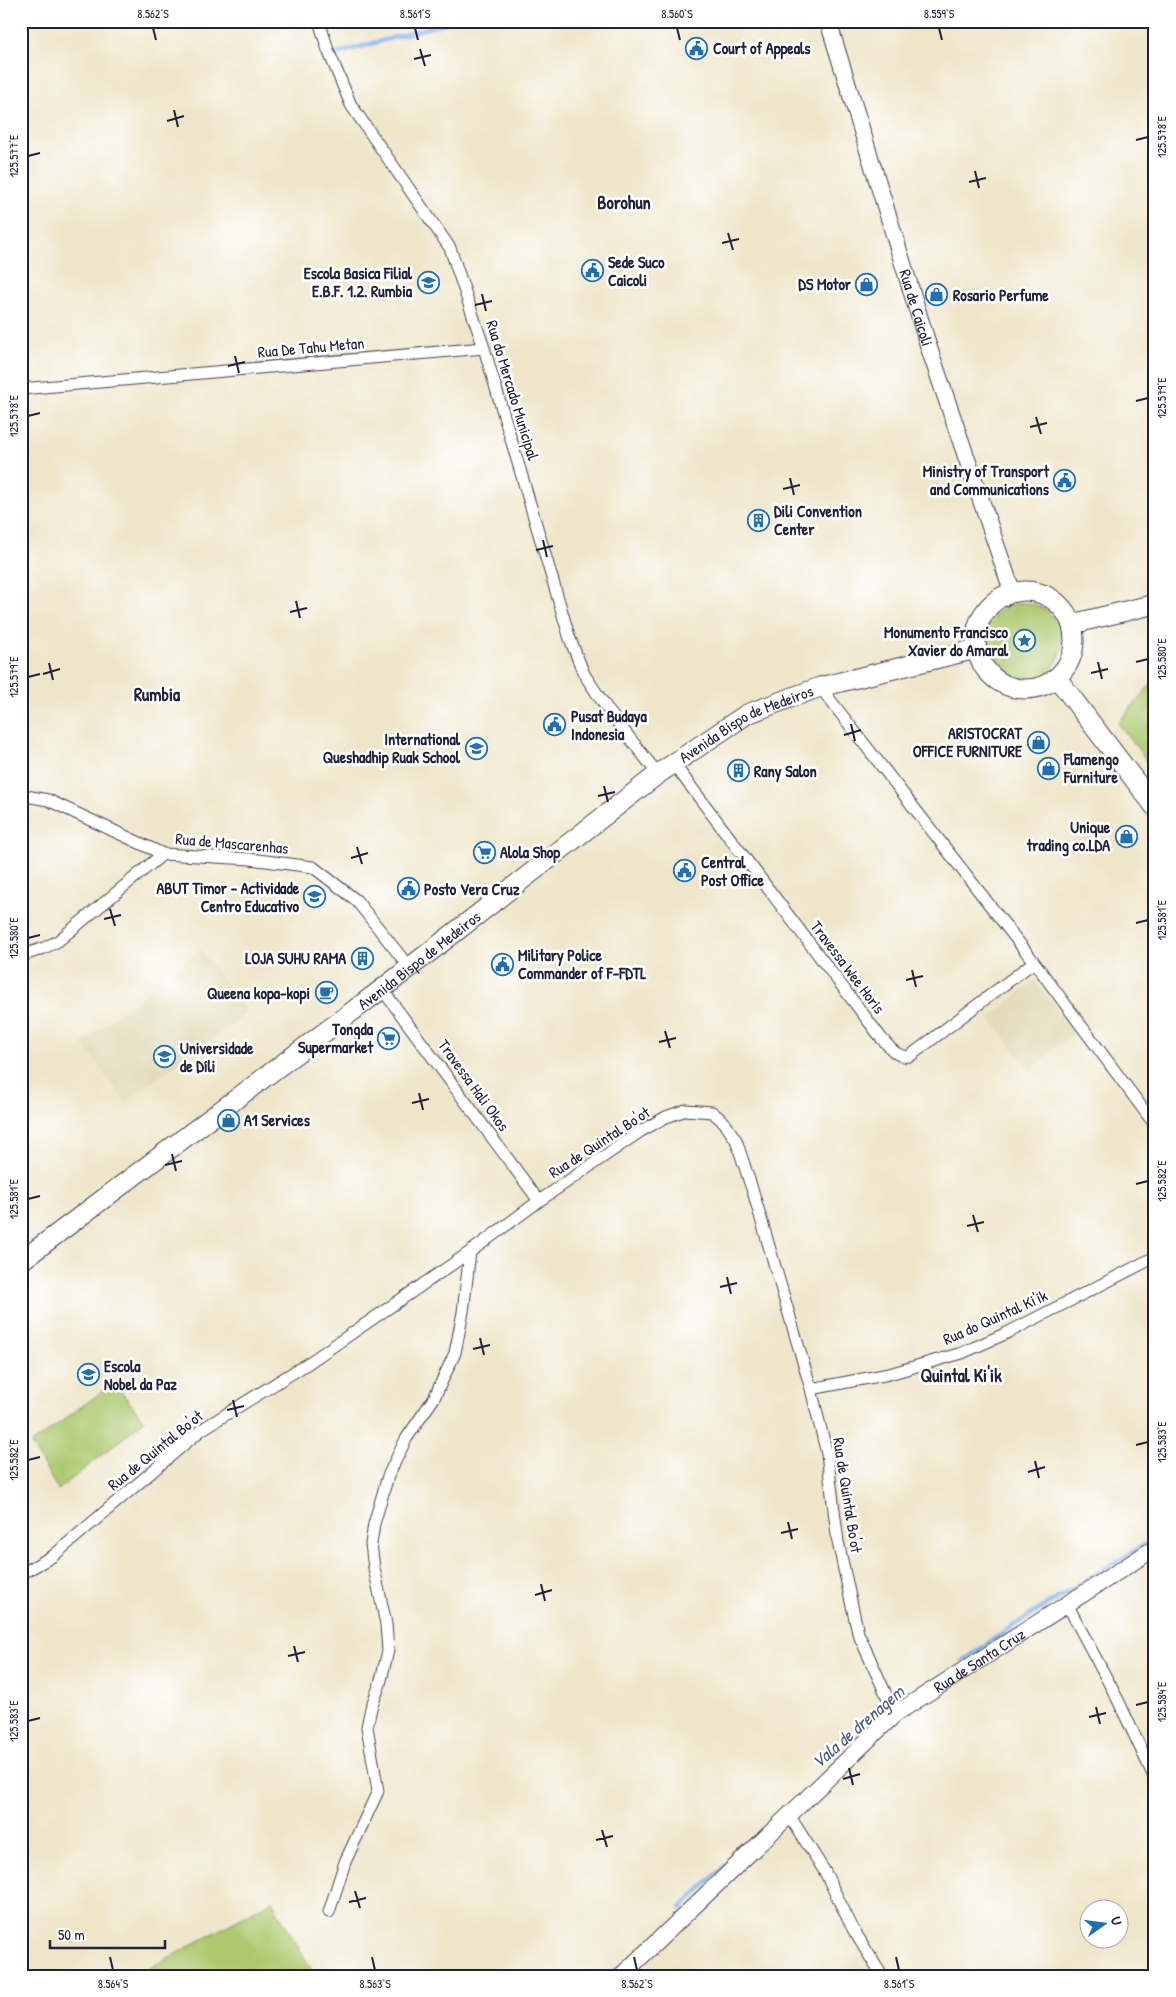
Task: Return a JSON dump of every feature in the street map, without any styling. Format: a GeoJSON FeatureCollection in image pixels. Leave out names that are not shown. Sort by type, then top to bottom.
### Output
{"type":"FeatureCollection","features":[{"type":"Feature","properties":{"kind":"main road"},"geometry":{"type":"LineString","coordinates":[[1027,590],[1042,593],[1054,600],[1065,611],[1072,624],[1074,639],[1072,653],[1066,667],[1057,678],[1044,686],[1030,690],[1015,689],[1001,684],[989,675],[980,663],[976,649],[975,634],[979,619],[987,607],[998,597],[1012,591],[1027,590]]}},
{"type":"Feature","properties":{"kind":"main road"},"geometry":{"type":"LineString","coordinates":[[1072,624],[1155,604]]}},
{"type":"Feature","properties":{"kind":"main road","name":"Avenida Bispo de Medeiros"},"geometry":{"type":"LineString","coordinates":[[21,1260],[382,989],[665,769],[747,714],[820,687],[976,649]]}},
{"type":"Feature","properties":{"kind":"main road"},"geometry":{"type":"LineString","coordinates":[[1057,678],[1155,807]]}},
{"type":"Feature","properties":{"kind":"street","name":"Rua do Mercado Municipal"},"geometry":{"type":"LineString","coordinates":[[319,21],[328,50],[351,105],[450,248],[484,348],[570,639],[584,674],[610,713],[665,769]]}},
{"type":"Feature","properties":{"kind":"street","name":"Rua de Caicoli"},"geometry":{"type":"LineString","coordinates":[[828,21],[930,348],[1012,591]]}},
{"type":"Feature","properties":{"kind":"street","name":"Rua De Tahu Metan"},"geometry":{"type":"LineString","coordinates":[[21,389],[484,348]]}},
{"type":"Feature","properties":{"kind":"street"},"geometry":{"type":"LineString","coordinates":[[820,687],[1034,962],[1155,1125]]}},
{"type":"Feature","properties":{"kind":"street","name":"Travessa Wee Horis"},"geometry":{"type":"LineString","coordinates":[[665,769],[894,1053],[902,1057],[910,1056],[1034,962]]}},
{"type":"Feature","properties":{"kind":"street","name":"Rua de Mascarenhas"},"geometry":{"type":"LineString","coordinates":[[21,795],[48,800],[163,854],[250,859],[314,867],[356,900],[408,968]]}},
{"type":"Feature","properties":{"kind":"street"},"geometry":{"type":"LineString","coordinates":[[21,956],[58,941],[163,854]]}},
{"type":"Feature","properties":{"kind":"street","name":"Travessa Hali Okos"},"geometry":{"type":"LineString","coordinates":[[382,989],[539,1201]]}},
{"type":"Feature","properties":{"kind":"street","name":"Rua de Quintal Bo'ot"},"geometry":{"type":"LineString","coordinates":[[21,1574],[53,1556],[201,1430],[310,1362],[649,1126],[686,1110],[712,1112],[724,1122],[736,1140],[754,1194],[811,1389],[827,1454],[838,1542],[858,1634],[892,1708]]}},
{"type":"Feature","properties":{"kind":"street"},"geometry":{"type":"LineString","coordinates":[[329,1912],[345,1862],[378,1791],[367,1727],[370,1708],[380,1684],[388,1651],[386,1624],[371,1544],[374,1524],[388,1476],[406,1439],[434,1398],[455,1354],[463,1312],[470,1252]]}},
{"type":"Feature","properties":{"kind":"street","name":"Rua do Quintal Ki'ik"},"geometry":{"type":"LineString","coordinates":[[811,1389],[889,1374],[962,1353],[1007,1333],[1155,1257]]}},
{"type":"Feature","properties":{"kind":"street","name":"Rua de Santa Cruz"},"geometry":{"type":"LineString","coordinates":[[621,1976],[790,1815],[892,1708],[1067,1604],[1155,1548]]}},
{"type":"Feature","properties":{"kind":"street"},"geometry":{"type":"LineString","coordinates":[[1067,1604],[1118,1700],[1155,1779]]}},
{"type":"Feature","properties":{"kind":"street"},"geometry":{"type":"LineString","coordinates":[[790,1815],[825,1872],[853,1929],[882,1976]]}},
{"type":"Feature","properties":{"kind":"shaded area"},"geometry":{"type":"Polygon","coordinates":[[[201,950],[247,1013],[125,1102],[82,1043],[201,950]]]}},
{"type":"Feature","properties":{"kind":"shaded area"},"geometry":{"type":"Polygon","coordinates":[[[1035,980],[1076,1031],[1030,1069],[989,1018],[1035,980]]]}},
{"type":"Feature","properties":{"kind":"green space"},"geometry":{"type":"Polygon","coordinates":[[[1023,603],[1038,606],[1051,614],[1059,627],[1062,642],[1059,657],[1051,670],[1038,678],[1023,681],[1008,678],[995,670],[987,657],[984,642],[987,627],[995,614],[1008,606],[1023,603]]]}},
{"type":"Feature","properties":{"kind":"green space"},"geometry":{"type":"Polygon","coordinates":[[[1155,679],[1155,771],[1118,723],[1155,679]]]}},
{"type":"Feature","properties":{"kind":"green space"},"geometry":{"type":"Polygon","coordinates":[[[112,1384],[117,1392],[120,1390],[144,1421],[58,1490],[31,1444],[112,1384]]]}},
{"type":"Feature","properties":{"kind":"green space"},"geometry":{"type":"Polygon","coordinates":[[[272,1901],[315,1976],[135,1976],[272,1901]]]}},
{"type":"Feature","properties":{"kind":"waterway"},"geometry":{"type":"LineString","coordinates":[[332,55],[452,21]]}},
{"type":"Feature","properties":{"kind":"waterway","name":"Vala de drenagem"},"geometry":{"type":"LineString","coordinates":[[963,1661],[1008,1629],[1155,1538]]}},
{"type":"Feature","properties":{"kind":"waterway","name":"Vala de drenagem"},"geometry":{"type":"LineString","coordinates":[[681,1908],[780,1813]]}},
{"type":"Feature","properties":{"kind":"waterway","name":"Vala de drenagem"},"geometry":{"type":"LineString","coordinates":[[609,1976],[618,1968]]}},
{"type":"Feature","properties":{"kind":"place","name":"Court of Appeals"},"geometry":{"type":"Point","coordinates":[697,48]}},
{"type":"Feature","properties":{"kind":"place","name":"Sede Suco Caicoli"},"geometry":{"type":"Point","coordinates":[592,271]}},
{"type":"Feature","properties":{"kind":"place","name":"Escola Basica Filial E.B.F. 1.2. Rumbia"},"geometry":{"type":"Point","coordinates":[428,282]}},
{"type":"Feature","properties":{"kind":"place","name":"DS Motor"},"geometry":{"type":"Point","coordinates":[867,284]}},
{"type":"Feature","properties":{"kind":"place","name":"Rosario Perfume"},"geometry":{"type":"Point","coordinates":[937,295]}},
{"type":"Feature","properties":{"kind":"place","name":"Ministry of Transport and Communications"},"geometry":{"type":"Point","coordinates":[1065,480]}},
{"type":"Feature","properties":{"kind":"place","name":"Dili Convention Center"},"geometry":{"type":"Point","coordinates":[758,520]}},
{"type":"Feature","properties":{"kind":"place","name":"Monumento Francisco Xavier do Amaral"},"geometry":{"type":"Point","coordinates":[1024,641]}},
{"type":"Feature","properties":{"kind":"place","name":"Pusat Budaya Indonesia"},"geometry":{"type":"Point","coordinates":[555,725]}},
{"type":"Feature","properties":{"kind":"place","name":"ARISTOCRAT OFFICE FURNITURE"},"geometry":{"type":"Point","coordinates":[1038,742]}},
{"type":"Feature","properties":{"kind":"place","name":"International Queshadhip Ruak School"},"geometry":{"type":"Point","coordinates":[476,748]}},
{"type":"Feature","properties":{"kind":"place","name":"Flamengo Furniture"},"geometry":{"type":"Point","coordinates":[1048,768]}},
{"type":"Feature","properties":{"kind":"place","name":"Rany Salon"},"geometry":{"type":"Point","coordinates":[738,771]}},
{"type":"Feature","properties":{"kind":"place","name":"Unique trading co.LDA"},"geometry":{"type":"Point","coordinates":[1126,836]}},
{"type":"Feature","properties":{"kind":"place","name":"Alola Shop"},"geometry":{"type":"Point","coordinates":[484,852]}},
{"type":"Feature","properties":{"kind":"place","name":"Central Post Office"},"geometry":{"type":"Point","coordinates":[685,871]}},
{"type":"Feature","properties":{"kind":"place","name":"Posto Vera Cruz"},"geometry":{"type":"Point","coordinates":[408,889]}},
{"type":"Feature","properties":{"kind":"place","name":"ABUT Timor - Actividade Centro Educativo"},"geometry":{"type":"Point","coordinates":[315,897]}},
{"type":"Feature","properties":{"kind":"place","name":"LOJA SUHU RAMA"},"geometry":{"type":"Point","coordinates":[362,958]}},
{"type":"Feature","properties":{"kind":"place","name":"Military Police Commander of F-FDTL"},"geometry":{"type":"Point","coordinates":[502,964]}},
{"type":"Feature","properties":{"kind":"place","name":"Queena kopa-kopi"},"geometry":{"type":"Point","coordinates":[326,993]}},
{"type":"Feature","properties":{"kind":"place","name":"Tongda Supermarket"},"geometry":{"type":"Point","coordinates":[389,1038]}},
{"type":"Feature","properties":{"kind":"place","name":"Universidade de Díli"},"geometry":{"type":"Point","coordinates":[164,1057]}},
{"type":"Feature","properties":{"kind":"place","name":"A1 Services"},"geometry":{"type":"Point","coordinates":[228,1120]}},
{"type":"Feature","properties":{"kind":"place","name":"Escola Nobel da Paz"},"geometry":{"type":"Point","coordinates":[88,1375]}},
{"type":"Feature","properties":{"kind":"district","name":"Borohun"},"geometry":{"type":"Point","coordinates":[624,203]}},
{"type":"Feature","properties":{"kind":"district","name":"Rumbia"},"geometry":{"type":"Point","coordinates":[157,695]}},
{"type":"Feature","properties":{"kind":"district","name":"Quintal Ki'ik"},"geometry":{"type":"Point","coordinates":[961,1376]}}]}
